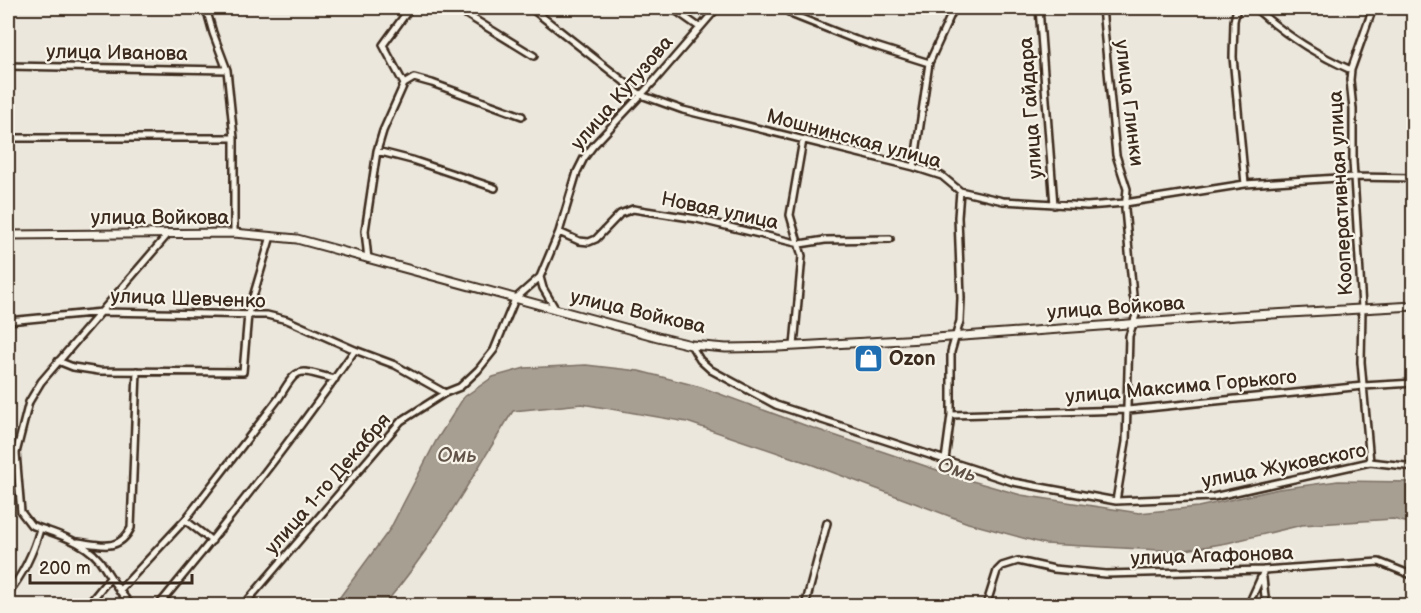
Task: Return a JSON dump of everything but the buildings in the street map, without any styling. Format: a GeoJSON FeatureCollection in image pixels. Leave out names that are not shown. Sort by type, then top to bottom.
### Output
{"type":"FeatureCollection","features":[{"type":"Feature","properties":{"kind":"main road","name":"улица Войкова"},"geometry":{"type":"LineString","coordinates":[[8,236],[234,233],[297,239],[691,345],[726,348],[955,337],[1413,306]]}},
{"type":"Feature","properties":{"kind":"street"},"geometry":{"type":"LineString","coordinates":[[206,8],[227,70],[234,138],[234,233]]}},
{"type":"Feature","properties":{"kind":"street"},"geometry":{"type":"LineString","coordinates":[[404,84],[383,45],[410,8]]}},
{"type":"Feature","properties":{"kind":"street"},"geometry":{"type":"LineString","coordinates":[[456,8],[534,56]]}},
{"type":"Feature","properties":{"kind":"street","name":"Мошнинская улица"},"geometry":{"type":"LineString","coordinates":[[531,8],[641,95],[683,110],[914,167],[942,176],[960,191],[1003,201],[1087,206],[1125,203],[1245,184],[1354,177],[1413,178]]}},
{"type":"Feature","properties":{"kind":"street"},"geometry":{"type":"LineString","coordinates":[[672,8],[699,27]]}},
{"type":"Feature","properties":{"kind":"street","name":"улица Кутузова"},"geometry":{"type":"LineString","coordinates":[[515,299],[540,277],[559,232],[577,172],[584,158],[717,8]]}},
{"type":"Feature","properties":{"kind":"street"},"geometry":{"type":"LineString","coordinates":[[783,8],[793,15],[856,40],[929,63]]}},
{"type":"Feature","properties":{"kind":"street"},"geometry":{"type":"LineString","coordinates":[[914,167],[929,63],[954,8]]}},
{"type":"Feature","properties":{"kind":"street","name":"улица Гайдара"},"geometry":{"type":"LineString","coordinates":[[1039,8],[1054,205]]}},
{"type":"Feature","properties":{"kind":"street","name":"улица Глинки"},"geometry":{"type":"LineString","coordinates":[[1102,8],[1116,154],[1127,189],[1125,203],[1133,295],[1137,312],[1131,324],[1129,336],[1126,442],[1116,501]]}},
{"type":"Feature","properties":{"kind":"street"},"geometry":{"type":"LineString","coordinates":[[1237,8],[1234,21],[1233,57],[1245,184]]}},
{"type":"Feature","properties":{"kind":"street"},"geometry":{"type":"LineString","coordinates":[[1255,8],[1276,27],[1318,55],[1352,70]]}},
{"type":"Feature","properties":{"kind":"street","name":"Кооперативная улица"},"geometry":{"type":"LineString","coordinates":[[1370,462],[1361,362],[1362,308],[1350,80],[1373,8]]}},
{"type":"Feature","properties":{"kind":"street","name":"улица Иванова"},"geometry":{"type":"LineString","coordinates":[[8,66],[227,70]]}},
{"type":"Feature","properties":{"kind":"street"},"geometry":{"type":"LineString","coordinates":[[368,259],[364,231],[377,151],[383,131],[404,84],[414,78],[522,116]]}},
{"type":"Feature","properties":{"kind":"street"},"geometry":{"type":"LineString","coordinates":[[8,138],[234,138]]}},
{"type":"Feature","properties":{"kind":"street"},"geometry":{"type":"LineString","coordinates":[[794,346],[802,256],[790,215],[803,140]]}},
{"type":"Feature","properties":{"kind":"street"},"geometry":{"type":"LineString","coordinates":[[377,151],[412,160],[495,188]]}},
{"type":"Feature","properties":{"kind":"street"},"geometry":{"type":"LineString","coordinates":[[945,460],[951,415],[951,352],[960,321],[958,217],[960,191]]}},
{"type":"Feature","properties":{"kind":"street","name":"Новая улица"},"geometry":{"type":"LineString","coordinates":[[559,232],[579,241],[589,242],[596,239],[620,214],[633,209],[697,219],[800,244],[825,240],[890,239]]}},
{"type":"Feature","properties":{"kind":"street"},"geometry":{"type":"LineString","coordinates":[[137,371],[131,528],[122,541],[111,546],[77,542],[31,525],[21,512],[16,453],[29,402],[58,361],[169,233]]}},
{"type":"Feature","properties":{"kind":"street"},"geometry":{"type":"LineString","coordinates":[[58,361],[82,369],[243,372],[248,315],[271,236]]}},
{"type":"Feature","properties":{"kind":"street"},"geometry":{"type":"LineString","coordinates":[[540,277],[543,288],[556,310]]}},
{"type":"Feature","properties":{"kind":"street"},"geometry":{"type":"LineString","coordinates":[[446,393],[459,387],[478,370],[494,350],[515,299]]}},
{"type":"Feature","properties":{"kind":"street","name":"улица Шевченко"},"geometry":{"type":"LineString","coordinates":[[8,321],[102,312],[267,315],[287,320],[395,364],[446,393]]}},
{"type":"Feature","properties":{"kind":"street","name":"улица Жуковского"},"geometry":{"type":"LineString","coordinates":[[691,345],[700,360],[711,370],[776,405],[1013,482],[1116,501],[1213,497],[1370,462],[1413,466]]}},
{"type":"Feature","properties":{"kind":"street"},"geometry":{"type":"LineString","coordinates":[[158,606],[314,410],[356,350]]}},
{"type":"Feature","properties":{"kind":"street"},"geometry":{"type":"LineString","coordinates":[[119,591],[185,520],[279,398],[292,377],[304,371],[335,379]]}},
{"type":"Feature","properties":{"kind":"street","name":"улица Максима Горького"},"geometry":{"type":"LineString","coordinates":[[951,415],[1128,410],[1413,383]]}},
{"type":"Feature","properties":{"kind":"street","name":"улица 1-го Декабря"},"geometry":{"type":"LineString","coordinates":[[243,606],[401,421],[446,393]]}},
{"type":"Feature","properties":{"kind":"street"},"geometry":{"type":"LineString","coordinates":[[185,520],[212,541]]}},
{"type":"Feature","properties":{"kind":"street"},"geometry":{"type":"LineString","coordinates":[[805,606],[827,523]]}},
{"type":"Feature","properties":{"kind":"street"},"geometry":{"type":"LineString","coordinates":[[8,593],[24,572],[34,551],[39,528]]}},
{"type":"Feature","properties":{"kind":"street"},"geometry":{"type":"LineString","coordinates":[[77,542],[104,566],[109,579],[132,606]]}},
{"type":"Feature","properties":{"kind":"street","name":"улица Агафонова"},"geometry":{"type":"LineString","coordinates":[[986,606],[994,577],[1002,566],[1018,561],[1106,574],[1263,572],[1379,562],[1413,576]]}},
{"type":"Feature","properties":{"kind":"street"},"geometry":{"type":"LineString","coordinates":[[1248,606],[1263,572]]}},
{"type":"Feature","properties":{"kind":"street"},"geometry":{"type":"LineString","coordinates":[[1263,572],[1266,606]]}},
{"type":"Feature","properties":{"kind":"street"},"geometry":{"type":"LineString","coordinates":[[87,606],[109,579]]}},
{"type":"Feature","properties":{"kind":"water","name":"Омь"},"geometry":{"type":"Polygon","coordinates":[[[586,365],[639,371],[701,387],[958,477],[1021,495],[1139,513],[1198,507],[1279,489],[1338,481],[1413,482],[1413,524],[1393,519],[1302,525],[1227,543],[1180,551],[1045,544],[968,523],[805,462],[687,422],[582,404],[513,411],[436,535],[384,605],[334,605],[390,529],[436,441],[464,397],[493,377],[525,368],[586,365]]]}},
{"type":"Feature","properties":{"kind":"place","name":"Ozon"},"geometry":{"type":"Point","coordinates":[868,359]}}]}
